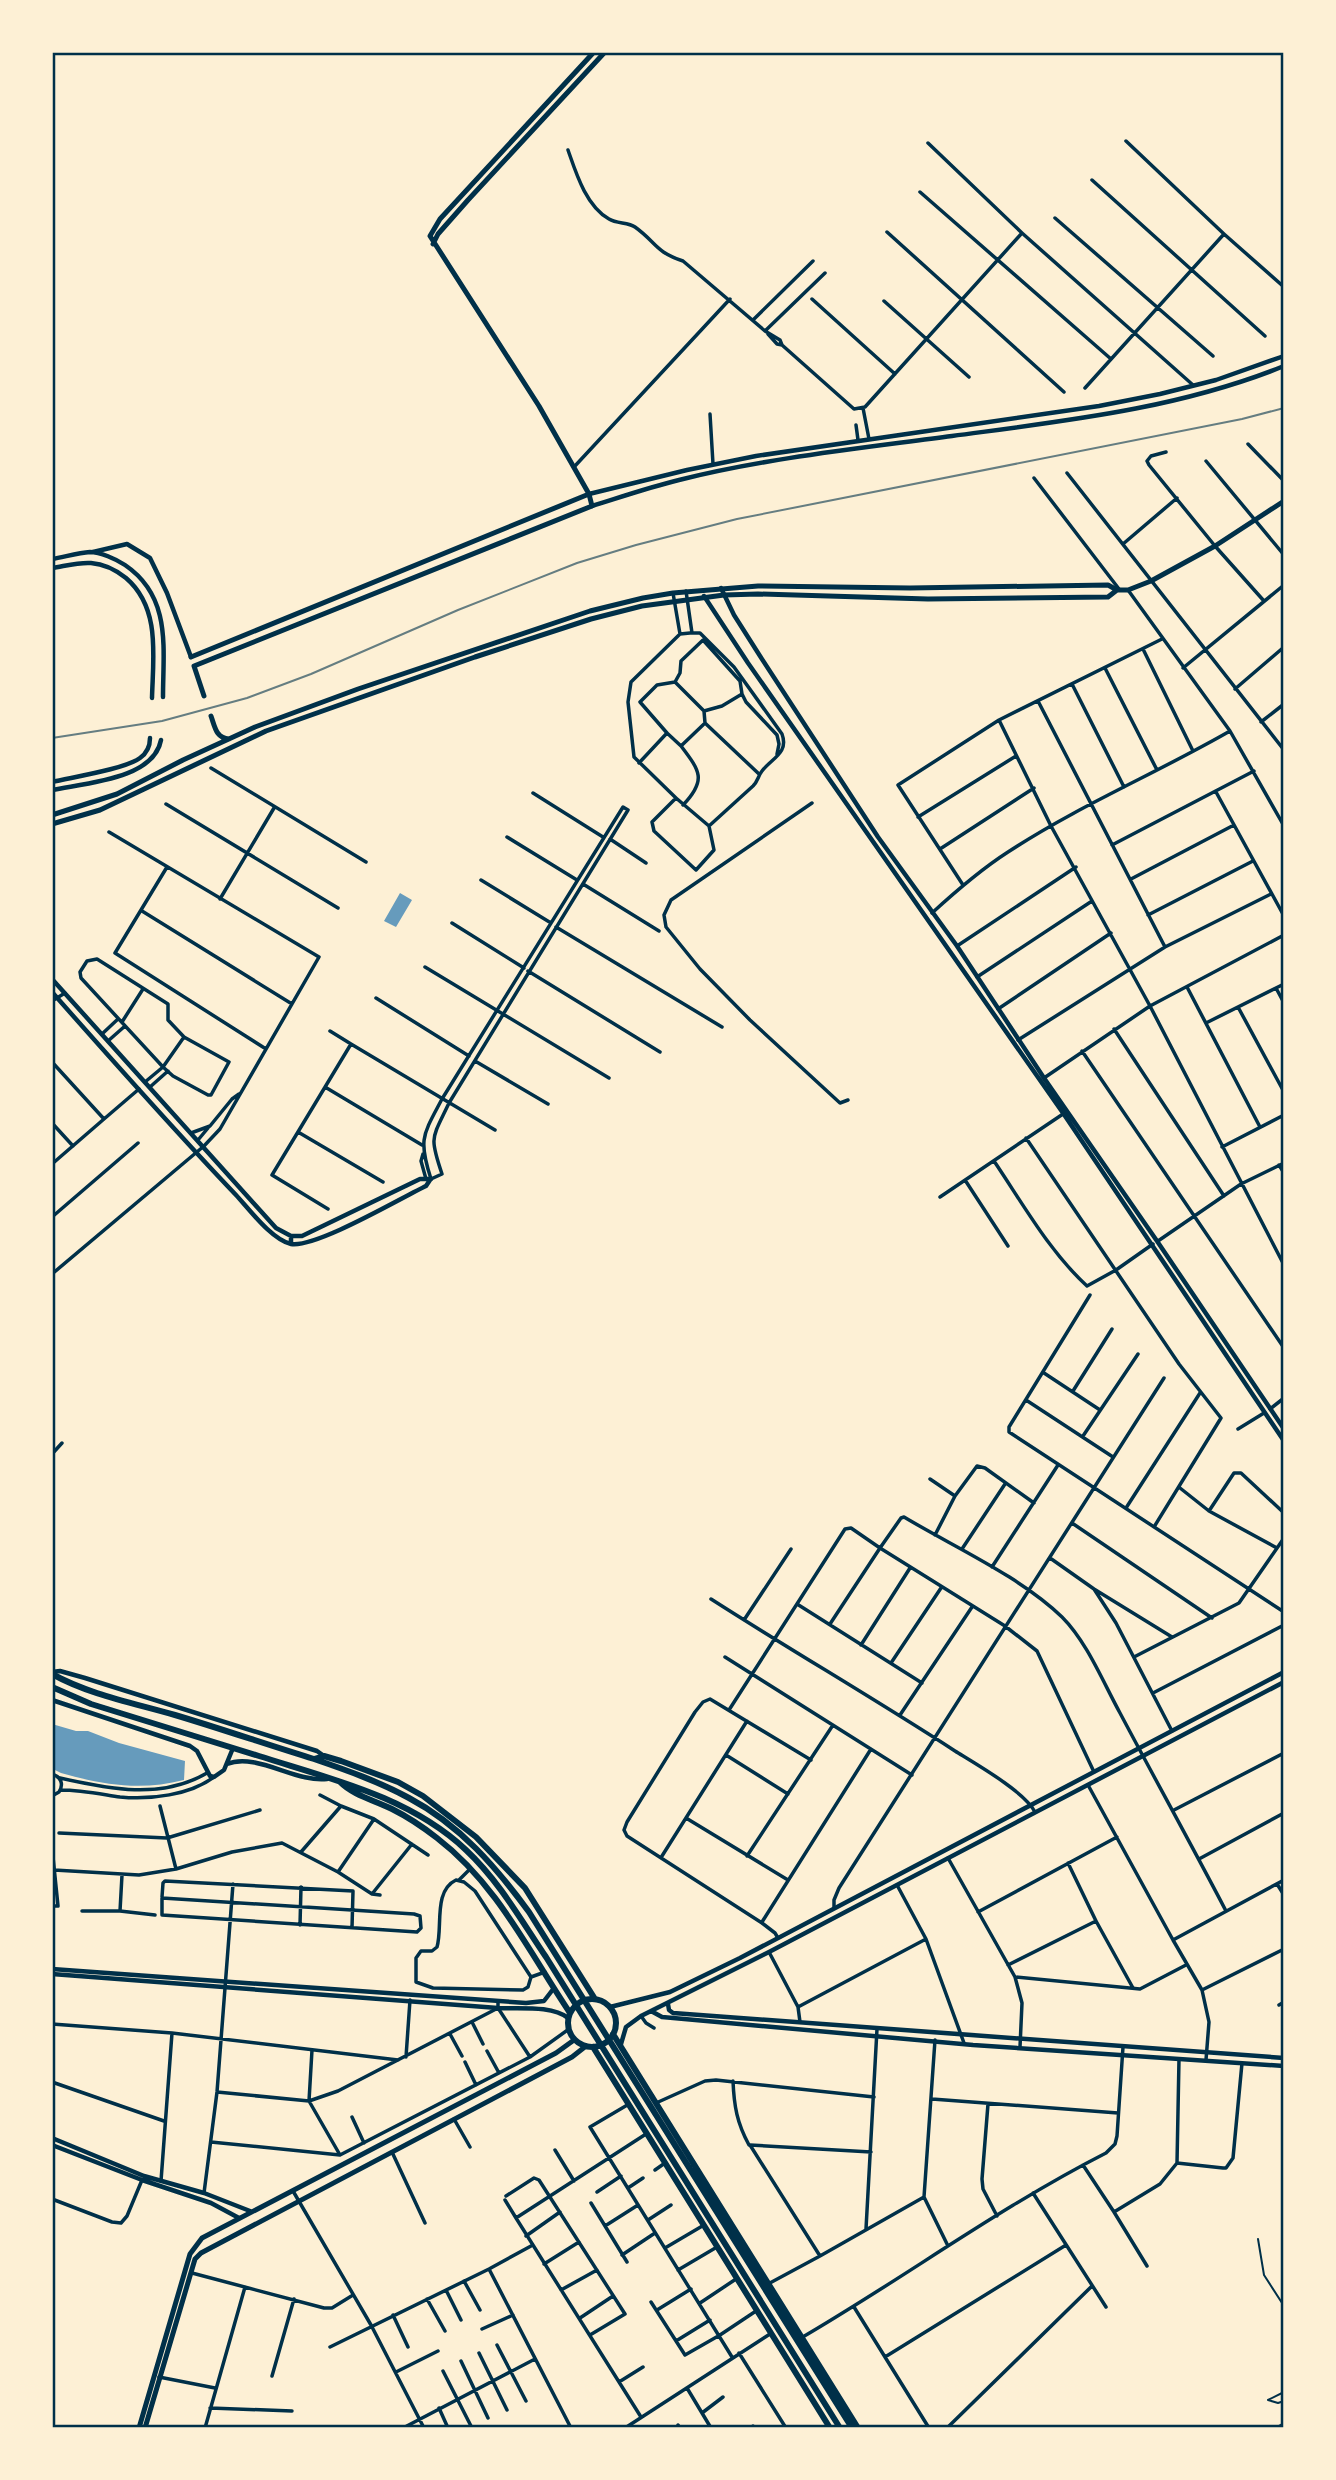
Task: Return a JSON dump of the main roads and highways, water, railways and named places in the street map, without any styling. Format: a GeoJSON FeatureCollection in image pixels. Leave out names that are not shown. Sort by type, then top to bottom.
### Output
{"type":"FeatureCollection","features":[{"type":"Feature","properties":{"kind":"main road"},"geometry":{"type":"LineString","coordinates":[[204,696],[194,666],[592,506],[589,494],[574,467],[483,318],[433,244],[430,234],[440,219],[594,52]]}},
{"type":"Feature","properties":{"kind":"main road"},"geometry":{"type":"LineString","coordinates":[[433,244],[438,234],[468,200],[605,52]]}},
{"type":"Feature","properties":{"kind":"main road"},"geometry":{"type":"LineString","coordinates":[[191,657],[589,494]]}},
{"type":"Feature","properties":{"kind":"main road"},"geometry":{"type":"LineString","coordinates":[[52,815],[117,794],[255,727],[358,689],[590,611],[686,591],[758,586],[910,588],[1108,585],[1119,590],[1128,590],[1151,581],[1215,546],[1283,501]]}},
{"type":"Feature","properties":{"kind":"main road"},"geometry":{"type":"LineString","coordinates":[[758,586],[758,594]]}},
{"type":"Feature","properties":{"kind":"main road"},"geometry":{"type":"LineString","coordinates":[[52,824],[100,810],[266,731],[592,618],[642,606],[724,595],[1036,598],[1108,597],[1119,590]]}},
{"type":"Feature","properties":{"kind":"main road"},"geometry":{"type":"LineString","coordinates":[[211,716],[217,734],[231,739]]}},
{"type":"Feature","properties":{"kind":"main road"},"geometry":{"type":"LineString","coordinates":[[52,1673],[65,1681],[110,1697],[314,1759],[366,1769],[423,1796],[476,1837],[525,1888],[595,1999],[610,2007],[616,2020],[613,2034],[605,2043],[589,2047],[201,2253],[195,2259],[159,2377],[145,2418],[139,2427]]}},
{"type":"Feature","properties":{"kind":"main road"},"geometry":{"type":"LineString","coordinates":[[52,1687],[91,1704],[354,1786],[413,1812],[440,1828],[467,1851],[500,1888],[546,1956],[840,2427]]}},
{"type":"Feature","properties":{"kind":"main road"},"geometry":{"type":"LineString","coordinates":[[325,1760],[410,1798],[438,1816],[476,1848],[502,1877],[529,1912],[852,2427]]}},
{"type":"Feature","properties":{"kind":"main road"},"geometry":{"type":"LineString","coordinates":[[335,1780],[354,1793],[391,1808],[436,1837],[471,1868],[506,1913],[545,1972],[569,2016],[569,2029],[574,2040],[589,2047],[629,2104],[830,2427]]}},
{"type":"Feature","properties":{"kind":"main road"},"geometry":{"type":"LineString","coordinates":[[532,1952],[555,1937]]}},
{"type":"Feature","properties":{"kind":"main road"},"geometry":{"type":"LineString","coordinates":[[569,2016],[580,2002],[595,1999]]}},
{"type":"Feature","properties":{"kind":"main road"},"geometry":{"type":"LineString","coordinates":[[613,2034],[858,2427]]}},
{"type":"Feature","properties":{"kind":"main road"},"geometry":{"type":"LineString","coordinates":[[145,2427],[145,2418],[190,2253],[202,2238],[556,2053],[574,2040]]}},
{"type":"Feature","properties":{"kind":"main road"},"geometry":{"type":"LineString","coordinates":[[698,2215],[719,2203]]}},
{"type":"Feature","properties":{"kind":"water"},"geometry":{"type":"Polygon","coordinates":[[[400,893],[412,900],[396,927],[384,921],[400,893]]]}},
{"type":"Feature","properties":{"kind":"water"},"geometry":{"type":"Polygon","coordinates":[[[52,1724],[76,1731],[88,1731],[119,1743],[185,1761],[184,1780],[137,1786],[92,1781],[61,1773],[53,1769],[52,1724]]]}},
{"type":"Feature","properties":{"kind":"railway"},"geometry":{"type":"LineString","coordinates":[[52,738],[162,721],[247,698],[577,563],[636,545],[737,519],[1242,419],[1284,408]]}}]}
